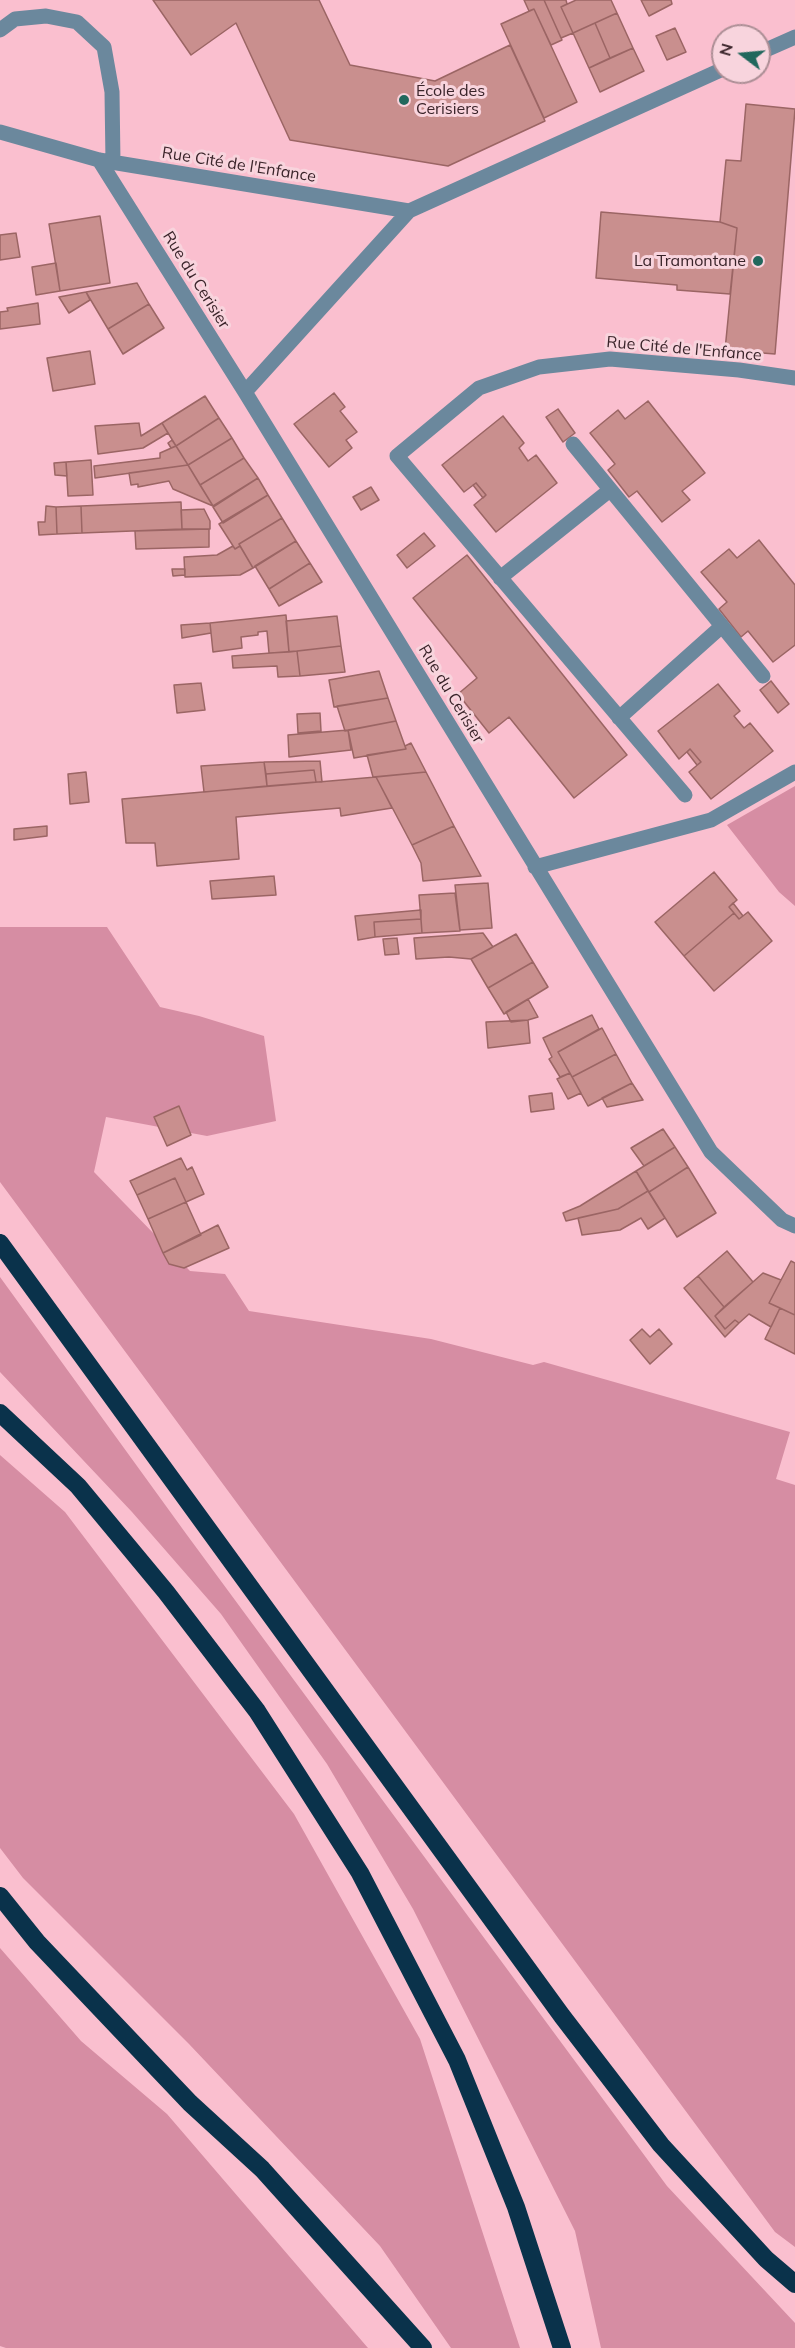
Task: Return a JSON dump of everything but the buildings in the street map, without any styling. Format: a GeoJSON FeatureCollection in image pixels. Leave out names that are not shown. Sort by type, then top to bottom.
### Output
{"type":"FeatureCollection","features":[{"type":"Feature","properties":{"kind":"highway"},"geometry":{"type":"LineString","coordinates":[[0,1243],[569,2025],[662,2145],[766,2259],[795,2284]]}},
{"type":"Feature","properties":{"kind":"highway"},"geometry":{"type":"LineString","coordinates":[[0,1413],[78,1486],[166,1592],[256,1711],[360,1873],[457,2060],[516,2207],[562,2348]]}},
{"type":"Feature","properties":{"kind":"highway"},"geometry":{"type":"LineString","coordinates":[[0,1896],[45,1951],[190,2103],[262,2169],[423,2348]]}},
{"type":"Feature","properties":{"kind":"street"},"geometry":{"type":"LineString","coordinates":[[0,30],[15,19],[46,16],[77,22],[104,47],[112,92],[106,161]]}},
{"type":"Feature","properties":{"kind":"street"},"geometry":{"type":"LineString","coordinates":[[771,48],[795,37]]}},
{"type":"Feature","properties":{"kind":"street"},"geometry":{"type":"LineString","coordinates":[[245,392],[410,211],[711,74]]}},
{"type":"Feature","properties":{"kind":"street","name":"Rue Cité de l'Enfance"},"geometry":{"type":"LineString","coordinates":[[0,132],[106,161],[410,211]]}},
{"type":"Feature","properties":{"kind":"street","name":"Rue du Cerisier"},"geometry":{"type":"LineString","coordinates":[[106,161],[711,1152],[782,1220],[795,1226]]}},
{"type":"Feature","properties":{"kind":"street","name":"Rue Cité de l'Enfance"},"geometry":{"type":"LineString","coordinates":[[684,795],[397,456],[479,388],[538,367],[610,359],[739,370],[795,378]]}},
{"type":"Feature","properties":{"kind":"street"},"geometry":{"type":"LineString","coordinates":[[573,444],[763,676]]}},
{"type":"Feature","properties":{"kind":"street"},"geometry":{"type":"LineString","coordinates":[[500,578],[610,490]]}},
{"type":"Feature","properties":{"kind":"street"},"geometry":{"type":"LineString","coordinates":[[619,718],[722,626]]}},
{"type":"Feature","properties":{"kind":"street"},"geometry":{"type":"LineString","coordinates":[[535,867],[711,820],[795,772]]}},
{"type":"Feature","properties":{"kind":"shaded area"},"geometry":{"type":"Polygon","coordinates":[[[795,786],[795,906],[779,892],[727,825],[795,786]]]}},
{"type":"Feature","properties":{"kind":"shaded area"},"geometry":{"type":"Polygon","coordinates":[[[0,927],[107,927],[160,1007],[199,1016],[264,1036],[276,1121],[207,1136],[106,1117],[94,1172],[190,1271],[225,1274],[249,1311],[431,1339],[533,1365],[544,1362],[790,1432],[776,1479],[795,1485],[795,2247],[775,2232],[0,1182],[0,927]]]}},
{"type":"Feature","properties":{"kind":"shaded area"},"geometry":{"type":"Polygon","coordinates":[[[0,1277],[187,1535],[667,2186],[795,2323],[795,2348],[601,2348],[575,2231],[413,1909],[327,1764],[221,1614],[132,1512],[0,1372],[0,1277]]]}},
{"type":"Feature","properties":{"kind":"shaded area"},"geometry":{"type":"Polygon","coordinates":[[[0,1455],[65,1512],[294,1814],[420,2039],[520,2348],[451,2348],[380,2246],[189,2044],[23,1878],[0,1848],[0,1455]]]}},
{"type":"Feature","properties":{"kind":"shaded area"},"geometry":{"type":"Polygon","coordinates":[[[0,1948],[81,2041],[167,2114],[368,2348],[6,2348],[0,2346],[0,1948]]]}},
{"type":"Feature","properties":{"kind":"place","name":"École des Cerisiers"},"geometry":{"type":"Point","coordinates":[404,100]}},
{"type":"Feature","properties":{"kind":"place","name":"La Tramontane"},"geometry":{"type":"Point","coordinates":[758,261]}}]}
